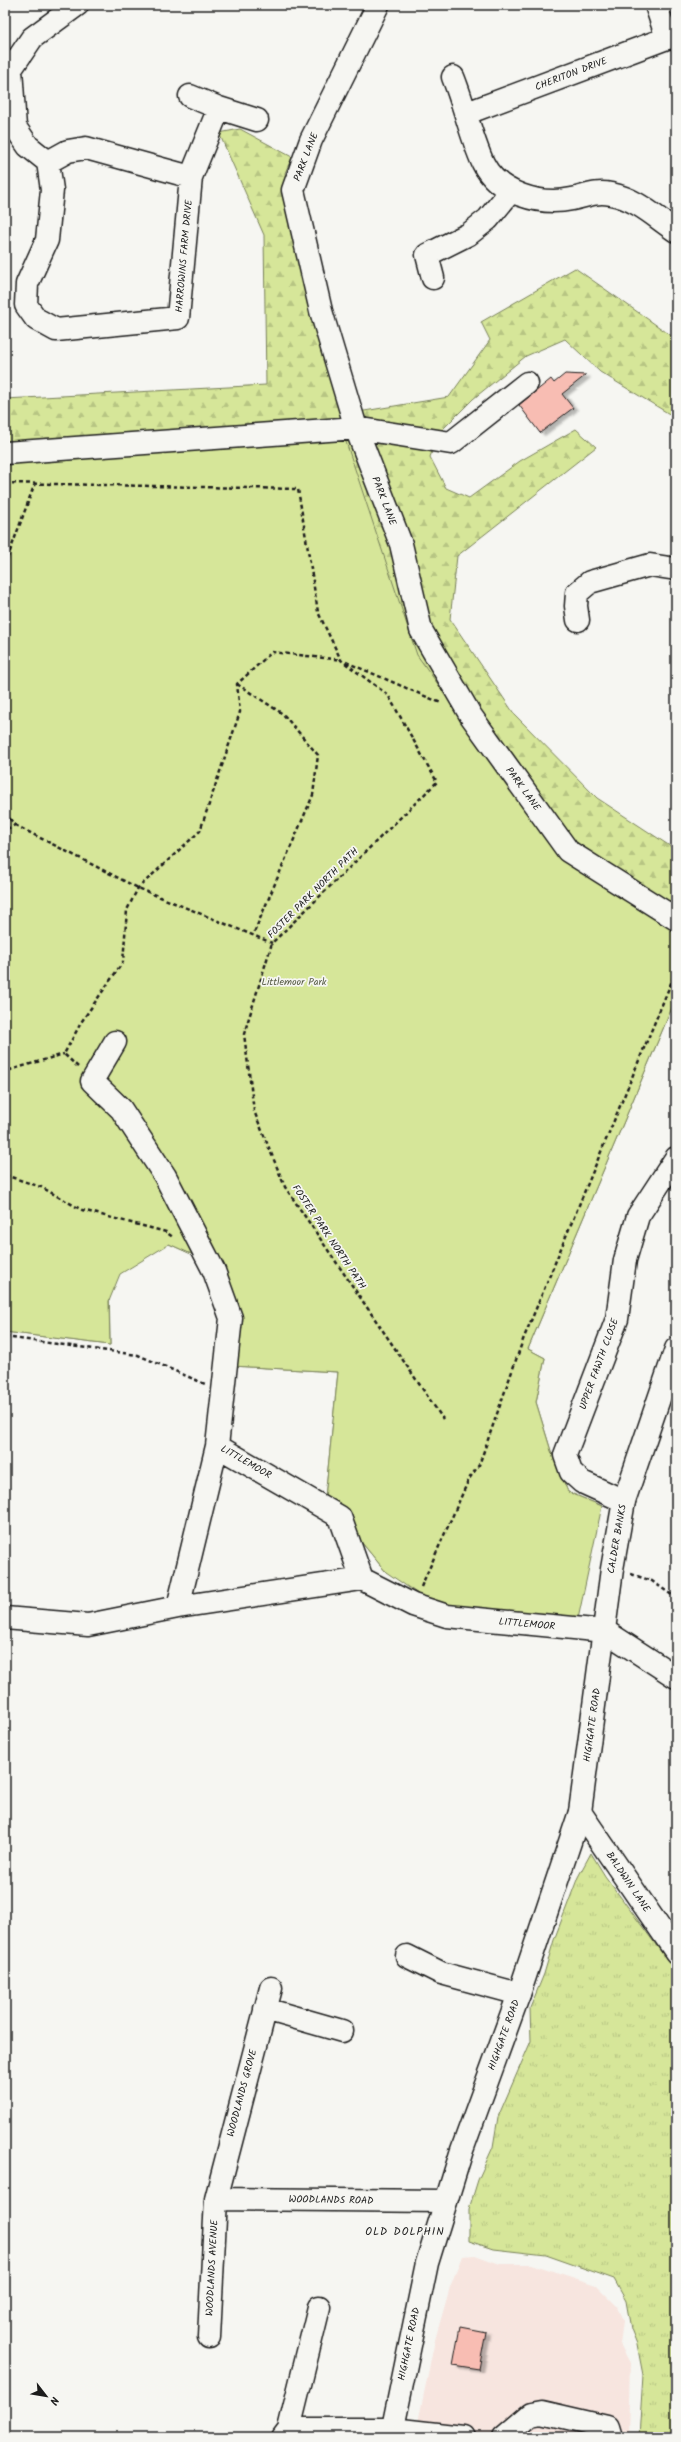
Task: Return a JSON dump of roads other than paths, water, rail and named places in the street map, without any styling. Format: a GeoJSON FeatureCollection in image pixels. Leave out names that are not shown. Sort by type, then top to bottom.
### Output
{"type":"FeatureCollection","features":[{"type":"Feature","properties":{"kind":"street"},"geometry":{"type":"LineString","coordinates":[[77,5],[13,53],[11,69],[11,98],[15,127],[28,146],[48,162],[68,151],[86,148],[190,177],[219,108]]}},
{"type":"Feature","properties":{"kind":"street","name":"PARK LANE"},"geometry":{"type":"LineString","coordinates":[[378,5],[311,140],[293,190],[321,311],[356,428],[401,544],[421,630],[470,716],[568,851],[676,919]]}},
{"type":"Feature","properties":{"kind":"street"},"geometry":{"type":"LineString","coordinates":[[656,5],[671,38]]}},
{"type":"Feature","properties":{"kind":"street","name":"CHERITON DRIVE"},"geometry":{"type":"LineString","coordinates":[[467,113],[671,38]]}},
{"type":"Feature","properties":{"kind":"street"},"geometry":{"type":"LineString","coordinates":[[453,77],[484,164],[495,178],[511,191],[539,200],[555,201],[572,199],[592,193],[611,194],[632,200],[653,213],[676,231]]}},
{"type":"Feature","properties":{"kind":"street"},"geometry":{"type":"LineString","coordinates":[[190,96],[219,108],[257,120]]}},
{"type":"Feature","properties":{"kind":"street","name":"HARROWINS FARM DRIVE"},"geometry":{"type":"LineString","coordinates":[[48,162],[52,190],[47,240],[27,284],[26,305],[36,319],[56,330],[178,318],[190,177]]}},
{"type":"Feature","properties":{"kind":"street"},"geometry":{"type":"LineString","coordinates":[[433,278],[427,255],[469,234],[488,219],[511,191]]}},
{"type":"Feature","properties":{"kind":"street"},"geometry":{"type":"LineString","coordinates":[[5,453],[356,428],[451,443],[527,382]]}},
{"type":"Feature","properties":{"kind":"street"},"geometry":{"type":"LineString","coordinates":[[578,620],[576,606],[577,593],[590,582],[650,565],[676,569]]}},
{"type":"Feature","properties":{"kind":"street"},"geometry":{"type":"LineString","coordinates":[[115,1042],[92,1081],[121,1109],[165,1176],[214,1270],[231,1318],[221,1391],[217,1446]]}},
{"type":"Feature","properties":{"kind":"street","name":"UPPER FAWTH CLOSE"},"geometry":{"type":"LineString","coordinates":[[624,1500],[582,1482],[571,1472],[565,1455],[617,1318],[625,1260],[638,1216],[676,1158]]}},
{"type":"Feature","properties":{"kind":"street","name":"CALDER BANKS"},"geometry":{"type":"LineString","coordinates":[[605,1631],[612,1569],[624,1500],[676,1350]]}},
{"type":"Feature","properties":{"kind":"street","name":"LITTLEMOOR"},"geometry":{"type":"LineString","coordinates":[[178,1607],[217,1446],[340,1517],[362,1579],[413,1605],[447,1616],[605,1631]]}},
{"type":"Feature","properties":{"kind":"street"},"geometry":{"type":"LineString","coordinates":[[6,1618],[88,1625],[178,1607],[362,1579]]}},
{"type":"Feature","properties":{"kind":"street"},"geometry":{"type":"LineString","coordinates":[[605,1631],[676,1677]]}},
{"type":"Feature","properties":{"kind":"street","name":"HIGHGATE ROAD"},"geometry":{"type":"LineString","coordinates":[[392,2433],[427,2263],[462,2150],[519,1994],[580,1812],[605,1631]]}},
{"type":"Feature","properties":{"kind":"street","name":"BALDWIN LANE"},"geometry":{"type":"LineString","coordinates":[[580,1812],[676,1952]]}},
{"type":"Feature","properties":{"kind":"street"},"geometry":{"type":"LineString","coordinates":[[407,1956],[441,1973],[519,1994]]}},
{"type":"Feature","properties":{"kind":"street","name":"WOODLANDS GROVE"},"geometry":{"type":"LineString","coordinates":[[216,2199],[271,1988]]}},
{"type":"Feature","properties":{"kind":"street"},"geometry":{"type":"LineString","coordinates":[[265,2009],[342,2031]]}},
{"type":"Feature","properties":{"kind":"street","name":"WOODLANDS ROAD"},"geometry":{"type":"LineString","coordinates":[[216,2199],[446,2201]]}},
{"type":"Feature","properties":{"kind":"street","name":"WOODLANDS AVENUE"},"geometry":{"type":"LineString","coordinates":[[208,2336],[216,2199]]}},
{"type":"Feature","properties":{"kind":"street"},"geometry":{"type":"LineString","coordinates":[[319,2307],[286,2433],[392,2433],[463,2437]]}},
{"type":"Feature","properties":{"kind":"street"},"geometry":{"type":"LineString","coordinates":[[504,2437],[531,2414],[542,2412],[606,2427],[610,2437]]}},
{"type":"Feature","properties":{"kind":"district","name":"OLD DOLPHIN"},"geometry":{"type":"Point","coordinates":[405,2232]}},
{"type":"Feature","properties":{"kind":"park label","name":"Littlemoor Park"},"geometry":{"type":"Point","coordinates":[294,982]}}]}
